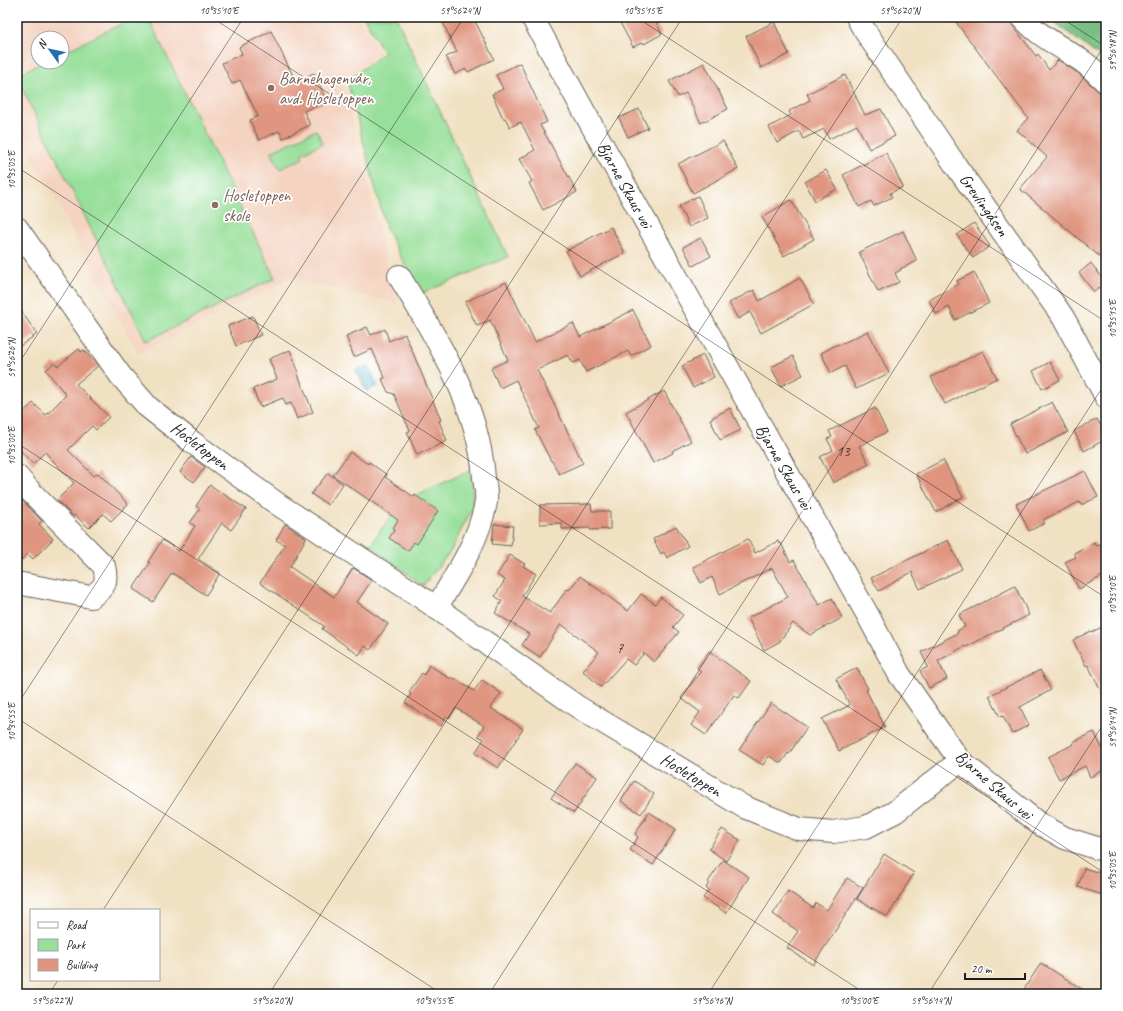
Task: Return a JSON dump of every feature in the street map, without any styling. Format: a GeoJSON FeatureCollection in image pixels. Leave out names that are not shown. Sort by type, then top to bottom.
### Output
{"type":"FeatureCollection","features":[{"type":"Feature","properties":{"kind":"street","name":"Bjarne Skaus vei"},"geometry":{"type":"LineString","coordinates":[[532,17],[608,155],[866,612],[899,674],[960,761],[1038,823],[1065,838],[1106,851]]}},
{"type":"Feature","properties":{"kind":"street"},"geometry":{"type":"LineString","coordinates":[[1022,17],[1026,22],[1051,41],[1083,62],[1106,82]]}},
{"type":"Feature","properties":{"kind":"street","name":"Grevlingåsen"},"geometry":{"type":"LineString","coordinates":[[865,21],[956,166],[1063,317],[1106,397]]}},
{"type":"Feature","properties":{"kind":"street","name":"Hosletoppen"},"geometry":{"type":"LineString","coordinates":[[17,228],[120,376],[148,408],[279,505],[436,608],[578,707],[744,807],[799,829],[833,832],[866,827],[895,812],[960,761]]}},
{"type":"Feature","properties":{"kind":"street"},"geometry":{"type":"LineString","coordinates":[[399,276],[431,330],[466,400],[483,458],[486,500],[477,534],[462,566],[436,608]]}},
{"type":"Feature","properties":{"kind":"street"},"geometry":{"type":"LineString","coordinates":[[17,476],[104,566],[107,577],[103,588],[91,597],[17,583]]}},
{"type":"Feature","properties":{"kind":"shaded area","name":"Hosletoppen skole"},"geometry":{"type":"Polygon","coordinates":[[[17,17],[358,17],[380,54],[342,78],[397,304],[290,278],[138,354],[17,128],[17,17]]]}},
{"type":"Feature","properties":{"kind":"green space"},"geometry":{"type":"Polygon","coordinates":[[[135,17],[148,17],[275,278],[146,341],[17,78],[17,75],[30,68],[30,70],[70,70],[70,49],[135,17]]]}},
{"type":"Feature","properties":{"kind":"green space"},"geometry":{"type":"Polygon","coordinates":[[[364,17],[396,17],[508,257],[420,294],[386,228],[347,80],[384,53],[364,17]]]}},
{"type":"Feature","properties":{"kind":"green space"},"geometry":{"type":"Polygon","coordinates":[[[1048,17],[1106,17],[1106,62],[1048,17]]]}},
{"type":"Feature","properties":{"kind":"green space"},"geometry":{"type":"Polygon","coordinates":[[[316,130],[323,143],[301,154],[303,158],[280,169],[271,152],[316,130]]]}},
{"type":"Feature","properties":{"kind":"green space"},"geometry":{"type":"Polygon","coordinates":[[[471,470],[473,507],[450,552],[423,586],[370,545],[401,502],[471,470]]]}},
{"type":"Feature","properties":{"kind":"water"},"geometry":{"type":"Polygon","coordinates":[[[368,365],[378,386],[366,391],[356,370],[368,365]]]}},
{"type":"Feature","properties":{"kind":"building"},"geometry":{"type":"Polygon","coordinates":[[[440,17],[473,17],[494,59],[468,72],[466,69],[455,74],[446,57],[457,52],[440,17]]]}},
{"type":"Feature","properties":{"kind":"building"},"geometry":{"type":"Polygon","coordinates":[[[617,17],[653,17],[662,34],[644,44],[643,42],[633,47],[617,17]]]}},
{"type":"Feature","properties":{"kind":"building"},"geometry":{"type":"Polygon","coordinates":[[[952,17],[1010,17],[1013,26],[1036,56],[1038,54],[1049,70],[1058,60],[1078,73],[1098,91],[1106,95],[1106,262],[1020,189],[1047,157],[1017,130],[1028,118],[952,17]]]}},
{"type":"Feature","properties":{"kind":"building"},"geometry":{"type":"Polygon","coordinates":[[[774,22],[789,54],[761,68],[746,36],[774,22]]]}},
{"type":"Feature","properties":{"kind":"building"},"geometry":{"type":"Polygon","coordinates":[[[271,31],[296,82],[314,73],[327,101],[304,111],[310,125],[283,138],[279,131],[259,140],[250,120],[258,116],[240,80],[232,84],[222,63],[242,54],[239,47],[271,31]]]}},
{"type":"Feature","properties":{"kind":"building"},"geometry":{"type":"Polygon","coordinates":[[[520,63],[547,122],[540,125],[577,192],[543,210],[529,183],[532,181],[519,159],[535,150],[521,122],[510,127],[505,118],[503,118],[492,94],[503,89],[496,75],[520,63]]]}},
{"type":"Feature","properties":{"kind":"building"},"geometry":{"type":"Polygon","coordinates":[[[704,63],[728,109],[701,123],[686,93],[678,97],[669,81],[704,63]]]}},
{"type":"Feature","properties":{"kind":"building"},"geometry":{"type":"Polygon","coordinates":[[[845,75],[865,115],[881,109],[895,136],[869,149],[857,125],[829,139],[824,129],[803,139],[799,131],[777,143],[769,127],[791,115],[789,111],[810,100],[807,94],[845,75]]]}},
{"type":"Feature","properties":{"kind":"building"},"geometry":{"type":"Polygon","coordinates":[[[639,109],[648,128],[628,137],[619,118],[639,109]]]}},
{"type":"Feature","properties":{"kind":"building"},"geometry":{"type":"Polygon","coordinates":[[[723,141],[738,169],[693,193],[678,164],[723,141]]]}},
{"type":"Feature","properties":{"kind":"building"},"geometry":{"type":"Polygon","coordinates":[[[886,153],[903,187],[890,193],[892,197],[874,206],[871,201],[859,207],[843,175],[886,153]]]}},
{"type":"Feature","properties":{"kind":"building"},"geometry":{"type":"Polygon","coordinates":[[[826,170],[837,189],[815,201],[805,182],[826,170]]]}},
{"type":"Feature","properties":{"kind":"building"},"geometry":{"type":"Polygon","coordinates":[[[698,196],[708,218],[689,227],[679,206],[698,196]]]}},
{"type":"Feature","properties":{"kind":"building"},"geometry":{"type":"Polygon","coordinates":[[[791,200],[814,239],[784,256],[762,217],[791,200]]]}},
{"type":"Feature","properties":{"kind":"building"},"geometry":{"type":"Polygon","coordinates":[[[974,223],[990,246],[973,258],[957,235],[974,223]]]}},
{"type":"Feature","properties":{"kind":"building"},"geometry":{"type":"Polygon","coordinates":[[[611,227],[625,253],[580,276],[566,251],[611,227]]]}},
{"type":"Feature","properties":{"kind":"building"},"geometry":{"type":"Polygon","coordinates":[[[903,231],[917,261],[895,273],[899,282],[878,292],[859,252],[903,231]]]}},
{"type":"Feature","properties":{"kind":"building"},"geometry":{"type":"Polygon","coordinates":[[[701,238],[711,256],[693,266],[683,247],[701,238]]]}},
{"type":"Feature","properties":{"kind":"building"},"geometry":{"type":"Polygon","coordinates":[[[1091,263],[1106,283],[1094,292],[1079,273],[1091,263]]]}},
{"type":"Feature","properties":{"kind":"building"},"geometry":{"type":"Polygon","coordinates":[[[974,272],[989,303],[955,320],[949,307],[936,314],[929,300],[959,284],[957,281],[974,272]]]}},
{"type":"Feature","properties":{"kind":"building"},"geometry":{"type":"Polygon","coordinates":[[[800,278],[814,304],[761,333],[750,312],[738,319],[729,303],[754,290],[759,301],[800,278]]]}},
{"type":"Feature","properties":{"kind":"building"},"geometry":{"type":"Polygon","coordinates":[[[506,282],[535,342],[573,323],[580,337],[633,310],[651,345],[631,356],[628,351],[586,372],[580,360],[573,363],[568,355],[537,370],[583,463],[559,474],[535,430],[539,428],[516,380],[500,388],[491,368],[508,360],[490,320],[477,326],[465,302],[506,282]]]}},
{"type":"Feature","properties":{"kind":"building"},"geometry":{"type":"Polygon","coordinates":[[[17,305],[37,334],[17,348],[17,305]]]}},
{"type":"Feature","properties":{"kind":"building"},"geometry":{"type":"Polygon","coordinates":[[[253,316],[261,335],[236,346],[228,326],[253,316]]]}},
{"type":"Feature","properties":{"kind":"building"},"geometry":{"type":"Polygon","coordinates":[[[367,327],[371,335],[385,329],[389,341],[405,334],[441,420],[439,421],[447,441],[417,455],[407,432],[410,431],[394,394],[388,392],[382,379],[385,378],[372,349],[354,357],[346,336],[367,327]]]}},
{"type":"Feature","properties":{"kind":"building"},"geometry":{"type":"Polygon","coordinates":[[[868,331],[889,373],[856,389],[845,366],[831,373],[821,353],[868,331]]]}},
{"type":"Feature","properties":{"kind":"building"},"geometry":{"type":"Polygon","coordinates":[[[79,349],[81,352],[84,350],[98,366],[76,384],[109,417],[96,430],[92,426],[68,450],[94,476],[98,473],[128,504],[111,521],[103,514],[89,528],[76,516],[73,516],[57,500],[74,483],[45,452],[33,464],[17,447],[17,418],[33,403],[46,415],[66,395],[46,370],[54,363],[58,366],[79,349]]]}},
{"type":"Feature","properties":{"kind":"building"},"geometry":{"type":"Polygon","coordinates":[[[290,350],[313,412],[297,419],[291,403],[286,405],[283,398],[260,407],[253,389],[277,379],[269,359],[290,350]]]}},
{"type":"Feature","properties":{"kind":"building"},"geometry":{"type":"Polygon","coordinates":[[[983,351],[997,378],[945,404],[931,377],[983,351]]]}},
{"type":"Feature","properties":{"kind":"building"},"geometry":{"type":"Polygon","coordinates":[[[703,355],[714,377],[693,388],[682,366],[703,355]]]}},
{"type":"Feature","properties":{"kind":"building"},"geometry":{"type":"Polygon","coordinates":[[[793,356],[803,375],[781,386],[771,367],[793,356]]]}},
{"type":"Feature","properties":{"kind":"building"},"geometry":{"type":"Polygon","coordinates":[[[1050,362],[1060,380],[1042,389],[1033,371],[1050,362]]]}},
{"type":"Feature","properties":{"kind":"building"},"geometry":{"type":"Polygon","coordinates":[[[664,391],[691,441],[672,451],[673,453],[653,463],[626,412],[664,391]]]}},
{"type":"Feature","properties":{"kind":"building"},"geometry":{"type":"Polygon","coordinates":[[[1052,402],[1068,432],[1025,454],[1010,424],[1052,402]]]}},
{"type":"Feature","properties":{"kind":"building"},"geometry":{"type":"Polygon","coordinates":[[[730,408],[741,430],[720,440],[710,419],[730,408]]]}},
{"type":"Feature","properties":{"kind":"building"},"geometry":{"type":"Polygon","coordinates":[[[875,408],[887,432],[859,446],[869,464],[833,483],[820,457],[833,450],[827,439],[832,437],[829,431],[875,408]]]}},
{"type":"Feature","properties":{"kind":"building"},"geometry":{"type":"Polygon","coordinates":[[[1097,419],[1106,435],[1106,439],[1084,451],[1074,431],[1097,419]]]}},
{"type":"Feature","properties":{"kind":"building"},"geometry":{"type":"Polygon","coordinates":[[[350,452],[368,464],[369,462],[387,475],[385,477],[438,511],[417,544],[414,542],[408,551],[389,538],[395,529],[393,528],[398,520],[333,475],[350,452]]]}},
{"type":"Feature","properties":{"kind":"building"},"geometry":{"type":"Polygon","coordinates":[[[191,457],[205,467],[194,482],[180,472],[191,457]]]}},
{"type":"Feature","properties":{"kind":"building"},"geometry":{"type":"Polygon","coordinates":[[[943,460],[963,497],[936,512],[916,474],[943,460]]]}},
{"type":"Feature","properties":{"kind":"building"},"geometry":{"type":"Polygon","coordinates":[[[1085,471],[1098,497],[1081,505],[1079,502],[1043,520],[1045,523],[1029,531],[1016,504],[1085,471]]]}},
{"type":"Feature","properties":{"kind":"building"},"geometry":{"type":"Polygon","coordinates":[[[328,473],[343,484],[328,505],[311,494],[328,473]]]}},
{"type":"Feature","properties":{"kind":"building"},"geometry":{"type":"Polygon","coordinates":[[[210,485],[246,509],[231,530],[222,523],[198,559],[220,573],[206,595],[172,573],[153,602],[133,589],[150,563],[148,562],[162,540],[179,551],[195,526],[190,523],[200,509],[196,506],[210,485]]]}},
{"type":"Feature","properties":{"kind":"building"},"geometry":{"type":"Polygon","coordinates":[[[17,495],[42,521],[39,524],[53,539],[33,559],[28,554],[17,564],[17,495]]]}},
{"type":"Feature","properties":{"kind":"building"},"geometry":{"type":"Polygon","coordinates":[[[591,504],[592,511],[610,511],[610,529],[562,529],[562,523],[540,524],[540,505],[591,504]]]}},
{"type":"Feature","properties":{"kind":"building"},"geometry":{"type":"Polygon","coordinates":[[[285,524],[306,538],[290,567],[334,597],[353,568],[372,580],[357,602],[388,624],[370,650],[365,646],[359,655],[322,629],[324,626],[260,583],[285,545],[276,540],[285,524]]]}},
{"type":"Feature","properties":{"kind":"building"},"geometry":{"type":"Polygon","coordinates":[[[494,524],[513,526],[511,546],[492,544],[494,524]]]}},
{"type":"Feature","properties":{"kind":"building"},"geometry":{"type":"Polygon","coordinates":[[[676,526],[688,546],[667,558],[664,552],[661,554],[653,539],[676,526]]]}},
{"type":"Feature","properties":{"kind":"building"},"geometry":{"type":"Polygon","coordinates":[[[748,539],[755,553],[778,541],[779,544],[781,543],[790,562],[794,560],[819,605],[832,598],[842,618],[810,635],[793,623],[779,642],[764,650],[748,618],[788,597],[772,568],[720,594],[712,577],[701,583],[693,567],[748,539]]]}},
{"type":"Feature","properties":{"kind":"building"},"geometry":{"type":"Polygon","coordinates":[[[948,540],[962,569],[920,589],[912,572],[879,591],[871,578],[948,540]]]}},
{"type":"Feature","properties":{"kind":"building"},"geometry":{"type":"Polygon","coordinates":[[[1106,541],[1106,574],[1079,589],[1065,562],[1076,557],[1074,553],[1094,542],[1096,546],[1106,541]]]}},
{"type":"Feature","properties":{"kind":"building"},"geometry":{"type":"Polygon","coordinates":[[[510,555],[525,564],[523,566],[536,574],[522,596],[550,613],[567,589],[569,590],[580,576],[628,611],[641,594],[655,604],[661,597],[683,615],[673,627],[679,632],[654,662],[644,653],[634,665],[626,659],[601,687],[583,671],[599,652],[561,624],[540,657],[522,645],[529,634],[495,613],[502,601],[495,596],[505,580],[497,575],[510,555]]]}},
{"type":"Feature","properties":{"kind":"building"},"geometry":{"type":"Polygon","coordinates":[[[1015,586],[1029,615],[966,647],[965,646],[938,661],[947,679],[929,688],[920,671],[928,667],[921,652],[958,633],[957,631],[965,627],[959,615],[1015,586]]]}},
{"type":"Feature","properties":{"kind":"building"},"geometry":{"type":"Polygon","coordinates":[[[1106,625],[1106,701],[1088,665],[1086,666],[1073,640],[1106,625]]]}},
{"type":"Feature","properties":{"kind":"building"},"geometry":{"type":"Polygon","coordinates":[[[709,651],[751,681],[739,698],[734,695],[706,735],[691,725],[700,712],[681,698],[701,671],[697,668],[709,651]]]}},
{"type":"Feature","properties":{"kind":"building"},"geometry":{"type":"Polygon","coordinates":[[[429,665],[474,691],[482,680],[501,693],[491,708],[523,729],[498,768],[475,753],[484,739],[478,736],[484,726],[456,708],[449,718],[447,716],[441,726],[405,703],[411,694],[409,692],[422,673],[424,675],[429,665]]]}},
{"type":"Feature","properties":{"kind":"building"},"geometry":{"type":"Polygon","coordinates":[[[857,668],[868,689],[866,690],[885,727],[839,751],[822,719],[850,705],[836,679],[857,668]]]}},
{"type":"Feature","properties":{"kind":"building"},"geometry":{"type":"Polygon","coordinates":[[[1040,670],[1051,690],[1020,707],[1029,725],[1012,734],[1003,716],[1000,717],[989,696],[1040,670]]]}},
{"type":"Feature","properties":{"kind":"building"},"geometry":{"type":"Polygon","coordinates":[[[771,703],[807,727],[789,754],[788,753],[781,763],[769,756],[763,765],[739,750],[771,703]]]}},
{"type":"Feature","properties":{"kind":"building"},"geometry":{"type":"Polygon","coordinates":[[[1094,732],[1106,756],[1106,769],[1090,777],[1085,766],[1059,779],[1048,757],[1074,744],[1073,742],[1094,732]]]}},
{"type":"Feature","properties":{"kind":"building"},"geometry":{"type":"Polygon","coordinates":[[[575,763],[597,777],[574,813],[551,798],[575,763]]]}},
{"type":"Feature","properties":{"kind":"building"},"geometry":{"type":"Polygon","coordinates":[[[634,781],[654,794],[641,814],[621,801],[634,781]]]}},
{"type":"Feature","properties":{"kind":"building"},"geometry":{"type":"Polygon","coordinates":[[[649,812],[676,829],[653,865],[630,850],[638,837],[635,834],[649,812]]]}},
{"type":"Feature","properties":{"kind":"building"},"geometry":{"type":"Polygon","coordinates":[[[722,829],[740,840],[726,861],[709,849],[722,829]]]}},
{"type":"Feature","properties":{"kind":"building"},"geometry":{"type":"Polygon","coordinates":[[[884,854],[914,873],[888,916],[857,899],[884,854]]]}},
{"type":"Feature","properties":{"kind":"building"},"geometry":{"type":"Polygon","coordinates":[[[723,860],[749,877],[726,913],[703,898],[709,890],[706,888],[709,883],[708,882],[723,860]]]}},
{"type":"Feature","properties":{"kind":"building"},"geometry":{"type":"Polygon","coordinates":[[[1084,868],[1106,875],[1106,896],[1078,887],[1084,868]]]}},
{"type":"Feature","properties":{"kind":"building"},"geometry":{"type":"Polygon","coordinates":[[[847,878],[863,888],[813,965],[787,948],[798,931],[773,914],[788,891],[813,908],[816,903],[827,910],[847,878]]]}},
{"type":"Feature","properties":{"kind":"building"},"geometry":{"type":"Polygon","coordinates":[[[1041,963],[1090,994],[1021,994],[1041,963]]]}},
{"type":"Feature","properties":{"kind":"place","name":"Barnehagenvår, avd. Hosletoppen"},"geometry":{"type":"Point","coordinates":[271,88]}},
{"type":"Feature","properties":{"kind":"place","name":"Hosletoppen skole"},"geometry":{"type":"Point","coordinates":[215,205]}}]}
